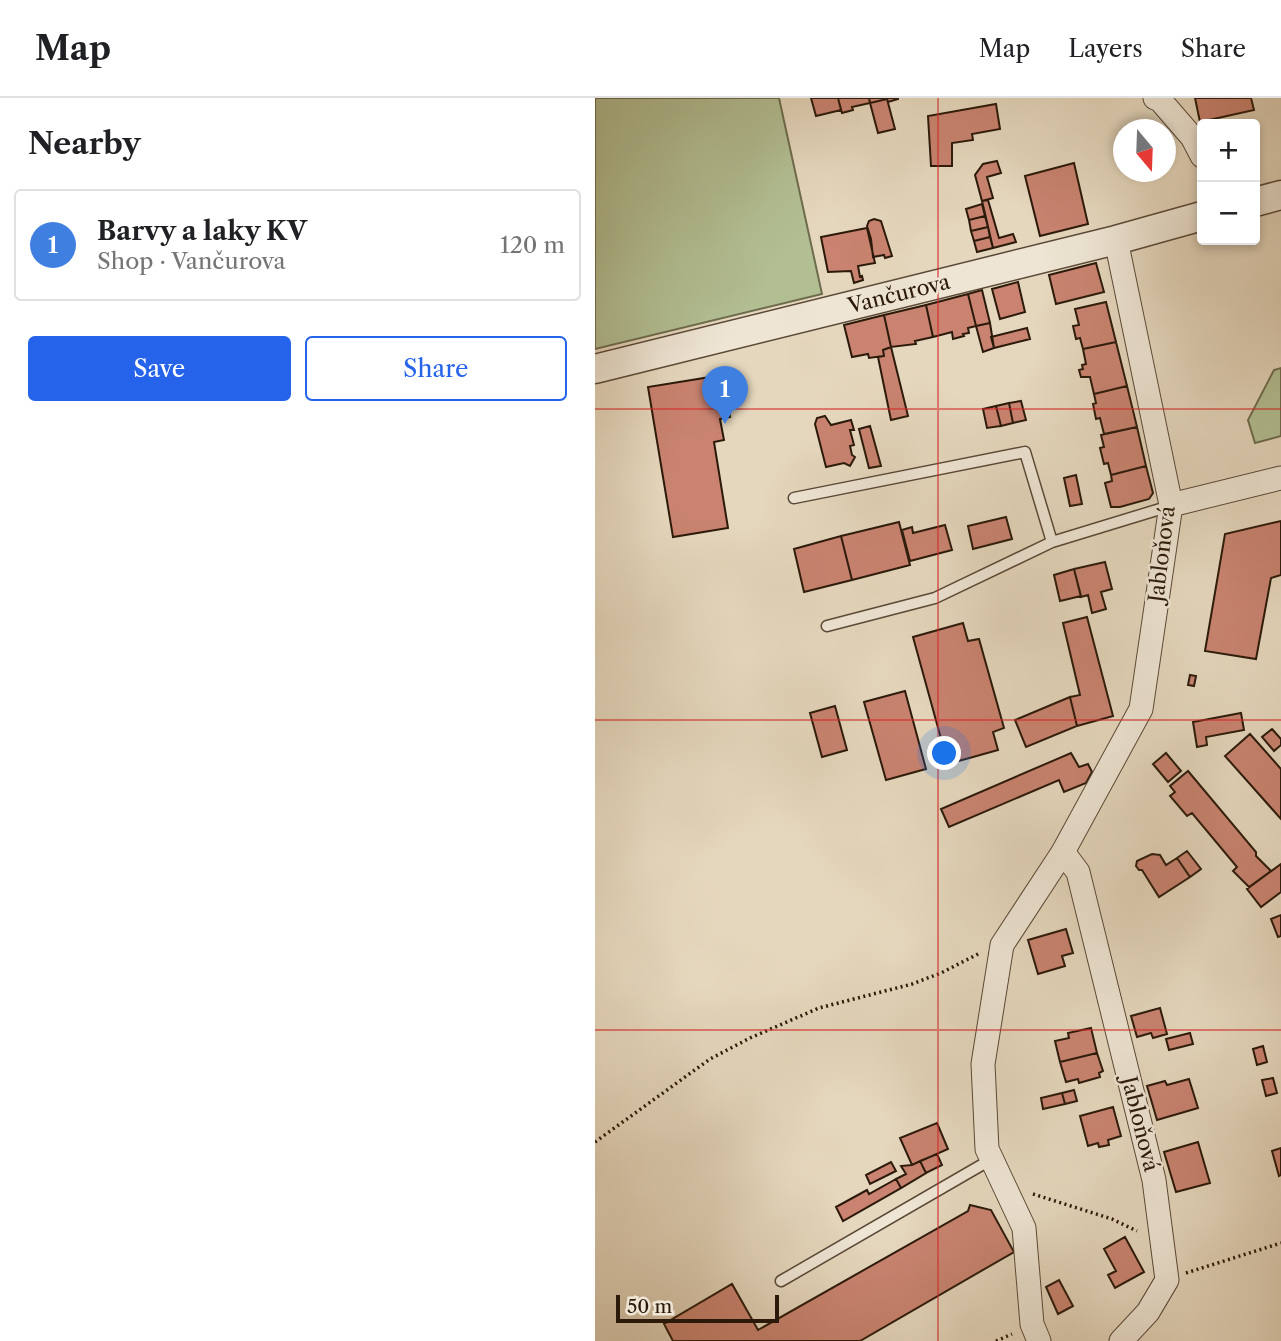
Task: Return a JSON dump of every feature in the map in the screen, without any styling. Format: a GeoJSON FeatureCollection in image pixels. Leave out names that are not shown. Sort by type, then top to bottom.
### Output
{"type":"FeatureCollection","features":[{"type":"Feature","properties":{"kind":"street"},"geometry":{"type":"LineString","coordinates":[[1155,98],[1160,100],[1197,146]]}},
{"type":"Feature","properties":{"kind":"street"},"geometry":{"type":"LineString","coordinates":[[1260,201],[1281,195]]}},
{"type":"Feature","properties":{"kind":"street","name":"Vančurova"},"geometry":{"type":"LineString","coordinates":[[595,369],[1116,240],[1197,217]]}},
{"type":"Feature","properties":{"kind":"street","name":"Jabloňová"},"geometry":{"type":"LineString","coordinates":[[1039,1341],[1033,1324],[1024,1228],[987,1149],[983,1064],[1002,945],[1063,852],[1141,709],[1171,505],[1116,240]]}},
{"type":"Feature","properties":{"kind":"street"},"geometry":{"type":"LineString","coordinates":[[1171,505],[1281,478]]}},
{"type":"Feature","properties":{"kind":"street","name":"Jabloňová"},"geometry":{"type":"LineString","coordinates":[[1063,852],[1077,872],[1154,1180],[1167,1280]]}},
{"type":"Feature","properties":{"kind":"street"},"geometry":{"type":"LineString","coordinates":[[1121,1341],[1148,1312],[1167,1280]]}},
{"type":"Feature","properties":{"kind":"lane"},"geometry":{"type":"LineString","coordinates":[[794,498],[1025,453],[1052,542]]}},
{"type":"Feature","properties":{"kind":"lane"},"geometry":{"type":"LineString","coordinates":[[827,626],[935,598],[1052,542],[1171,505]]}},
{"type":"Feature","properties":{"kind":"lane"},"geometry":{"type":"LineString","coordinates":[[781,1281],[992,1159]]}},
{"type":"Feature","properties":{"kind":"path"},"geometry":{"type":"LineString","coordinates":[[595,1142],[710,1059],[750,1038],[819,1008],[912,984],[1002,945]]}},
{"type":"Feature","properties":{"kind":"path"},"geometry":{"type":"LineString","coordinates":[[1004,1185],[1112,1219],[1162,1244]]}},
{"type":"Feature","properties":{"kind":"path"},"geometry":{"type":"LineString","coordinates":[[1167,1280],[1281,1243]]}},
{"type":"Feature","properties":{"kind":"green space"},"geometry":{"type":"Polygon","coordinates":[[[595,98],[779,98],[822,294],[595,349],[595,98]]]}},
{"type":"Feature","properties":{"kind":"green space"},"geometry":{"type":"Polygon","coordinates":[[[1281,368],[1281,436],[1255,443],[1248,420],[1274,370],[1281,368]]]}},
{"type":"Feature","properties":{"kind":"building"},"geometry":{"type":"Polygon","coordinates":[[[811,98],[838,98],[841,110],[816,116],[811,98]]]}},
{"type":"Feature","properties":{"kind":"building"},"geometry":{"type":"Polygon","coordinates":[[[838,98],[869,98],[870,103],[852,107],[853,110],[842,113],[838,98]]]}},
{"type":"Feature","properties":{"kind":"building"},"geometry":{"type":"Polygon","coordinates":[[[869,98],[898,98],[898,99],[870,103],[869,98]]]}},
{"type":"Feature","properties":{"kind":"building"},"geometry":{"type":"Polygon","coordinates":[[[1195,98],[1251,98],[1254,110],[1214,119],[1199,119],[1195,98]]]}},
{"type":"Feature","properties":{"kind":"building"},"geometry":{"type":"Polygon","coordinates":[[[887,99],[895,129],[878,133],[870,103],[887,99]]]}},
{"type":"Feature","properties":{"kind":"building"},"geometry":{"type":"Polygon","coordinates":[[[996,104],[1000,129],[972,134],[973,140],[952,143],[952,166],[931,166],[928,116],[996,104]]]}},
{"type":"Feature","properties":{"kind":"building"},"geometry":{"type":"Polygon","coordinates":[[[997,161],[1001,173],[987,177],[993,198],[982,201],[975,175],[983,164],[997,161]]]}},
{"type":"Feature","properties":{"kind":"building"},"geometry":{"type":"Polygon","coordinates":[[[1074,163],[1088,224],[1040,236],[1025,176],[1074,163]]]}},
{"type":"Feature","properties":{"kind":"building"},"geometry":{"type":"Polygon","coordinates":[[[988,200],[999,238],[1013,234],[1016,242],[993,248],[982,201],[988,200]]]}},
{"type":"Feature","properties":{"kind":"building"},"geometry":{"type":"Polygon","coordinates":[[[982,204],[985,216],[969,220],[966,209],[982,204]]]}},
{"type":"Feature","properties":{"kind":"building"},"geometry":{"type":"Polygon","coordinates":[[[985,216],[988,227],[971,231],[969,220],[985,216]]]}},
{"type":"Feature","properties":{"kind":"building"},"geometry":{"type":"Polygon","coordinates":[[[869,221],[881,221],[892,256],[873,257],[867,226],[869,221]]]}},
{"type":"Feature","properties":{"kind":"building"},"geometry":{"type":"Polygon","coordinates":[[[988,227],[990,237],[974,241],[971,231],[988,227]]]}},
{"type":"Feature","properties":{"kind":"building"},"geometry":{"type":"Polygon","coordinates":[[[867,228],[875,263],[858,266],[863,280],[854,283],[851,271],[828,272],[821,237],[867,228]]]}},
{"type":"Feature","properties":{"kind":"building"},"geometry":{"type":"Polygon","coordinates":[[[990,237],[993,248],[977,252],[974,241],[990,237]]]}},
{"type":"Feature","properties":{"kind":"building"},"geometry":{"type":"Polygon","coordinates":[[[1096,263],[1104,292],[1056,304],[1049,275],[1096,263]]]}},
{"type":"Feature","properties":{"kind":"building"},"geometry":{"type":"Polygon","coordinates":[[[1018,282],[1025,312],[1000,319],[992,289],[1018,282]]]}},
{"type":"Feature","properties":{"kind":"building"},"geometry":{"type":"Polygon","coordinates":[[[982,290],[990,323],[976,326],[968,294],[982,290]]]}},
{"type":"Feature","properties":{"kind":"building"},"geometry":{"type":"Polygon","coordinates":[[[968,294],[976,326],[968,328],[969,333],[963,334],[964,336],[953,339],[952,332],[933,337],[926,305],[968,294]]]}},
{"type":"Feature","properties":{"kind":"building"},"geometry":{"type":"Polygon","coordinates":[[[1106,302],[1116,342],[1083,349],[1080,338],[1076,339],[1073,326],[1079,325],[1075,309],[1106,302]]]}},
{"type":"Feature","properties":{"kind":"building"},"geometry":{"type":"Polygon","coordinates":[[[926,305],[933,337],[915,341],[916,344],[891,347],[884,315],[926,305]]]}},
{"type":"Feature","properties":{"kind":"building"},"geometry":{"type":"Polygon","coordinates":[[[884,315],[891,347],[883,350],[884,356],[869,358],[868,354],[852,357],[844,325],[884,315]]]}},
{"type":"Feature","properties":{"kind":"building"},"geometry":{"type":"Polygon","coordinates":[[[990,323],[994,348],[983,352],[976,326],[990,323]]]}},
{"type":"Feature","properties":{"kind":"building"},"geometry":{"type":"Polygon","coordinates":[[[1027,328],[1030,339],[994,348],[991,337],[1027,328]]]}},
{"type":"Feature","properties":{"kind":"building"},"geometry":{"type":"Polygon","coordinates":[[[1116,342],[1127,386],[1094,394],[1090,377],[1081,377],[1079,370],[1086,364],[1083,349],[1116,342]]]}},
{"type":"Feature","properties":{"kind":"building"},"geometry":{"type":"Polygon","coordinates":[[[891,347],[908,416],[891,420],[878,357],[884,356],[883,350],[891,347]]]}},
{"type":"Feature","properties":{"kind":"building"},"geometry":{"type":"Polygon","coordinates":[[[729,374],[731,385],[724,386],[730,417],[720,419],[724,440],[714,442],[728,528],[673,537],[648,387],[729,374]]]}},
{"type":"Feature","properties":{"kind":"building"},"geometry":{"type":"Polygon","coordinates":[[[1127,386],[1137,427],[1104,434],[1100,418],[1096,419],[1094,394],[1127,386]]]}},
{"type":"Feature","properties":{"kind":"building"},"geometry":{"type":"Polygon","coordinates":[[[1021,401],[1026,420],[1013,423],[1009,403],[1021,401]]]}},
{"type":"Feature","properties":{"kind":"building"},"geometry":{"type":"Polygon","coordinates":[[[1009,403],[1013,423],[1001,426],[996,406],[1009,403]]]}},
{"type":"Feature","properties":{"kind":"building"},"geometry":{"type":"Polygon","coordinates":[[[996,406],[1001,426],[987,428],[983,409],[996,406]]]}},
{"type":"Feature","properties":{"kind":"building"},"geometry":{"type":"Polygon","coordinates":[[[825,416],[831,425],[851,420],[854,430],[850,430],[854,445],[850,446],[855,457],[850,466],[844,463],[826,467],[815,424],[817,418],[825,416]]]}},
{"type":"Feature","properties":{"kind":"building"},"geometry":{"type":"Polygon","coordinates":[[[870,426],[881,466],[869,468],[859,429],[870,426]]]}},
{"type":"Feature","properties":{"kind":"building"},"geometry":{"type":"Polygon","coordinates":[[[1137,427],[1146,466],[1111,475],[1108,463],[1104,464],[1100,448],[1104,447],[1101,435],[1137,427]]]}},
{"type":"Feature","properties":{"kind":"building"},"geometry":{"type":"Polygon","coordinates":[[[1146,466],[1153,493],[1149,499],[1111,507],[1105,483],[1112,481],[1111,475],[1146,466]]]}},
{"type":"Feature","properties":{"kind":"building"},"geometry":{"type":"Polygon","coordinates":[[[1076,475],[1082,504],[1070,506],[1064,478],[1076,475]]]}},
{"type":"Feature","properties":{"kind":"building"},"geometry":{"type":"Polygon","coordinates":[[[1006,517],[1012,539],[973,549],[968,526],[1006,517]]]}},
{"type":"Feature","properties":{"kind":"building"},"geometry":{"type":"Polygon","coordinates":[[[1281,521],[1281,575],[1271,578],[1256,659],[1205,651],[1225,534],[1281,521]]]}},
{"type":"Feature","properties":{"kind":"building"},"geometry":{"type":"Polygon","coordinates":[[[899,522],[910,565],[852,580],[841,536],[899,522]]]}},
{"type":"Feature","properties":{"kind":"building"},"geometry":{"type":"Polygon","coordinates":[[[945,525],[952,550],[910,561],[902,530],[912,527],[913,533],[945,525]]]}},
{"type":"Feature","properties":{"kind":"building"},"geometry":{"type":"Polygon","coordinates":[[[841,536],[852,580],[804,592],[794,549],[841,536]]]}},
{"type":"Feature","properties":{"kind":"building"},"geometry":{"type":"Polygon","coordinates":[[[1105,562],[1112,589],[1101,592],[1106,609],[1092,613],[1088,595],[1081,597],[1074,569],[1105,562]]]}},
{"type":"Feature","properties":{"kind":"building"},"geometry":{"type":"Polygon","coordinates":[[[1074,569],[1081,596],[1060,601],[1054,575],[1074,569]]]}},
{"type":"Feature","properties":{"kind":"building"},"geometry":{"type":"Polygon","coordinates":[[[1087,617],[1113,716],[1077,726],[1070,697],[1080,695],[1063,623],[1087,617]]]}},
{"type":"Feature","properties":{"kind":"building"},"geometry":{"type":"Polygon","coordinates":[[[963,623],[968,641],[979,639],[1004,728],[993,732],[998,750],[948,764],[913,637],[963,623]]]}},
{"type":"Feature","properties":{"kind":"building"},"geometry":{"type":"Polygon","coordinates":[[[1190,675],[1196,676],[1194,686],[1188,685],[1190,675]]]}},
{"type":"Feature","properties":{"kind":"building"},"geometry":{"type":"Polygon","coordinates":[[[905,691],[926,769],[886,780],[864,702],[905,691]]]}},
{"type":"Feature","properties":{"kind":"building"},"geometry":{"type":"Polygon","coordinates":[[[1070,697],[1077,726],[1026,747],[1015,720],[1070,697]]]}},
{"type":"Feature","properties":{"kind":"building"},"geometry":{"type":"Polygon","coordinates":[[[835,706],[847,750],[822,757],[810,713],[835,706]]]}},
{"type":"Feature","properties":{"kind":"building"},"geometry":{"type":"Polygon","coordinates":[[[1241,713],[1244,730],[1206,737],[1207,745],[1197,747],[1193,722],[1241,713]]]}},
{"type":"Feature","properties":{"kind":"building"},"geometry":{"type":"Polygon","coordinates":[[[1272,729],[1281,739],[1281,745],[1274,751],[1262,737],[1272,729]]]}},
{"type":"Feature","properties":{"kind":"building"},"geometry":{"type":"Polygon","coordinates":[[[1250,734],[1281,769],[1281,819],[1225,756],[1250,734]]]}},
{"type":"Feature","properties":{"kind":"building"},"geometry":{"type":"Polygon","coordinates":[[[1071,753],[1079,767],[1088,764],[1092,772],[1086,783],[1064,792],[1059,780],[949,827],[941,809],[1071,753]]]}},
{"type":"Feature","properties":{"kind":"building"},"geometry":{"type":"Polygon","coordinates":[[[1166,753],[1181,771],[1168,782],[1153,764],[1166,753]]]}},
{"type":"Feature","properties":{"kind":"building"},"geometry":{"type":"Polygon","coordinates":[[[1188,771],[1271,871],[1249,887],[1233,871],[1237,867],[1192,813],[1187,816],[1170,796],[1175,792],[1170,786],[1188,771]]]}},
{"type":"Feature","properties":{"kind":"building"},"geometry":{"type":"Polygon","coordinates":[[[1187,851],[1201,869],[1190,877],[1177,858],[1187,851]]]}},
{"type":"Feature","properties":{"kind":"building"},"geometry":{"type":"Polygon","coordinates":[[[1152,854],[1160,855],[1166,865],[1177,858],[1190,877],[1159,897],[1142,870],[1136,866],[1137,861],[1152,854]]]}},
{"type":"Feature","properties":{"kind":"building"},"geometry":{"type":"Polygon","coordinates":[[[1281,864],[1281,892],[1261,907],[1247,889],[1281,864]]]}},
{"type":"Feature","properties":{"kind":"building"},"geometry":{"type":"Polygon","coordinates":[[[1281,915],[1281,936],[1278,937],[1271,919],[1281,915]]]}},
{"type":"Feature","properties":{"kind":"building"},"geometry":{"type":"Polygon","coordinates":[[[1066,929],[1073,953],[1062,956],[1065,966],[1038,974],[1028,940],[1066,929]]]}},
{"type":"Feature","properties":{"kind":"building"},"geometry":{"type":"Polygon","coordinates":[[[1160,1008],[1167,1034],[1153,1038],[1151,1033],[1137,1037],[1131,1016],[1160,1008]]]}},
{"type":"Feature","properties":{"kind":"building"},"geometry":{"type":"Polygon","coordinates":[[[1091,1028],[1097,1053],[1060,1062],[1055,1041],[1069,1038],[1068,1033],[1091,1028]]]}},
{"type":"Feature","properties":{"kind":"building"},"geometry":{"type":"Polygon","coordinates":[[[1190,1033],[1193,1044],[1169,1050],[1166,1039],[1190,1033]]]}},
{"type":"Feature","properties":{"kind":"building"},"geometry":{"type":"Polygon","coordinates":[[[1263,1046],[1267,1062],[1257,1065],[1253,1049],[1263,1046]]]}},
{"type":"Feature","properties":{"kind":"building"},"geometry":{"type":"Polygon","coordinates":[[[1097,1053],[1103,1071],[1099,1073],[1100,1077],[1079,1083],[1078,1079],[1066,1082],[1060,1062],[1097,1053]]]}},
{"type":"Feature","properties":{"kind":"building"},"geometry":{"type":"Polygon","coordinates":[[[1273,1078],[1277,1093],[1266,1096],[1262,1080],[1273,1078]]]}},
{"type":"Feature","properties":{"kind":"building"},"geometry":{"type":"Polygon","coordinates":[[[1189,1079],[1198,1108],[1157,1120],[1147,1086],[1165,1081],[1167,1085],[1189,1079]]]}},
{"type":"Feature","properties":{"kind":"building"},"geometry":{"type":"Polygon","coordinates":[[[1074,1090],[1077,1101],[1065,1104],[1062,1093],[1074,1090]]]}},
{"type":"Feature","properties":{"kind":"building"},"geometry":{"type":"Polygon","coordinates":[[[1062,1093],[1065,1104],[1043,1109],[1041,1098],[1062,1093]]]}},
{"type":"Feature","properties":{"kind":"building"},"geometry":{"type":"Polygon","coordinates":[[[1113,1107],[1121,1136],[1108,1140],[1109,1145],[1099,1147],[1098,1143],[1088,1146],[1080,1116],[1113,1107]]]}},
{"type":"Feature","properties":{"kind":"building"},"geometry":{"type":"Polygon","coordinates":[[[937,1123],[948,1149],[912,1165],[900,1138],[937,1123]]]}},
{"type":"Feature","properties":{"kind":"building"},"geometry":{"type":"Polygon","coordinates":[[[1198,1142],[1210,1183],[1176,1192],[1164,1152],[1198,1142]]]}},
{"type":"Feature","properties":{"kind":"building"},"geometry":{"type":"Polygon","coordinates":[[[1281,1148],[1281,1175],[1279,1176],[1272,1151],[1281,1148]]]}},
{"type":"Feature","properties":{"kind":"building"},"geometry":{"type":"Polygon","coordinates":[[[937,1154],[942,1165],[926,1173],[920,1161],[937,1154]]]}},
{"type":"Feature","properties":{"kind":"building"},"geometry":{"type":"Polygon","coordinates":[[[920,1161],[926,1173],[901,1188],[896,1179],[906,1174],[901,1166],[920,1161]]]}},
{"type":"Feature","properties":{"kind":"building"},"geometry":{"type":"Polygon","coordinates":[[[891,1162],[896,1171],[870,1184],[866,1175],[891,1162]]]}},
{"type":"Feature","properties":{"kind":"building"},"geometry":{"type":"Polygon","coordinates":[[[896,1179],[901,1188],[843,1221],[836,1207],[867,1190],[869,1194],[896,1179]]]}},
{"type":"Feature","properties":{"kind":"building"},"geometry":{"type":"Polygon","coordinates":[[[970,1205],[991,1210],[1014,1252],[860,1341],[673,1341],[664,1324],[732,1284],[758,1330],[968,1211],[970,1205]]]}},
{"type":"Feature","properties":{"kind":"building"},"geometry":{"type":"Polygon","coordinates":[[[1125,1237],[1144,1272],[1115,1288],[1108,1275],[1116,1271],[1104,1249],[1125,1237]]]}},
{"type":"Feature","properties":{"kind":"building"},"geometry":{"type":"Polygon","coordinates":[[[1059,1280],[1073,1306],[1058,1314],[1046,1287],[1059,1280]]]}},
{"type":"Feature","properties":{"kind":"place","name":"Barvy a laky KV"},"geometry":{"type":"Point","coordinates":[725,424]}}]}
